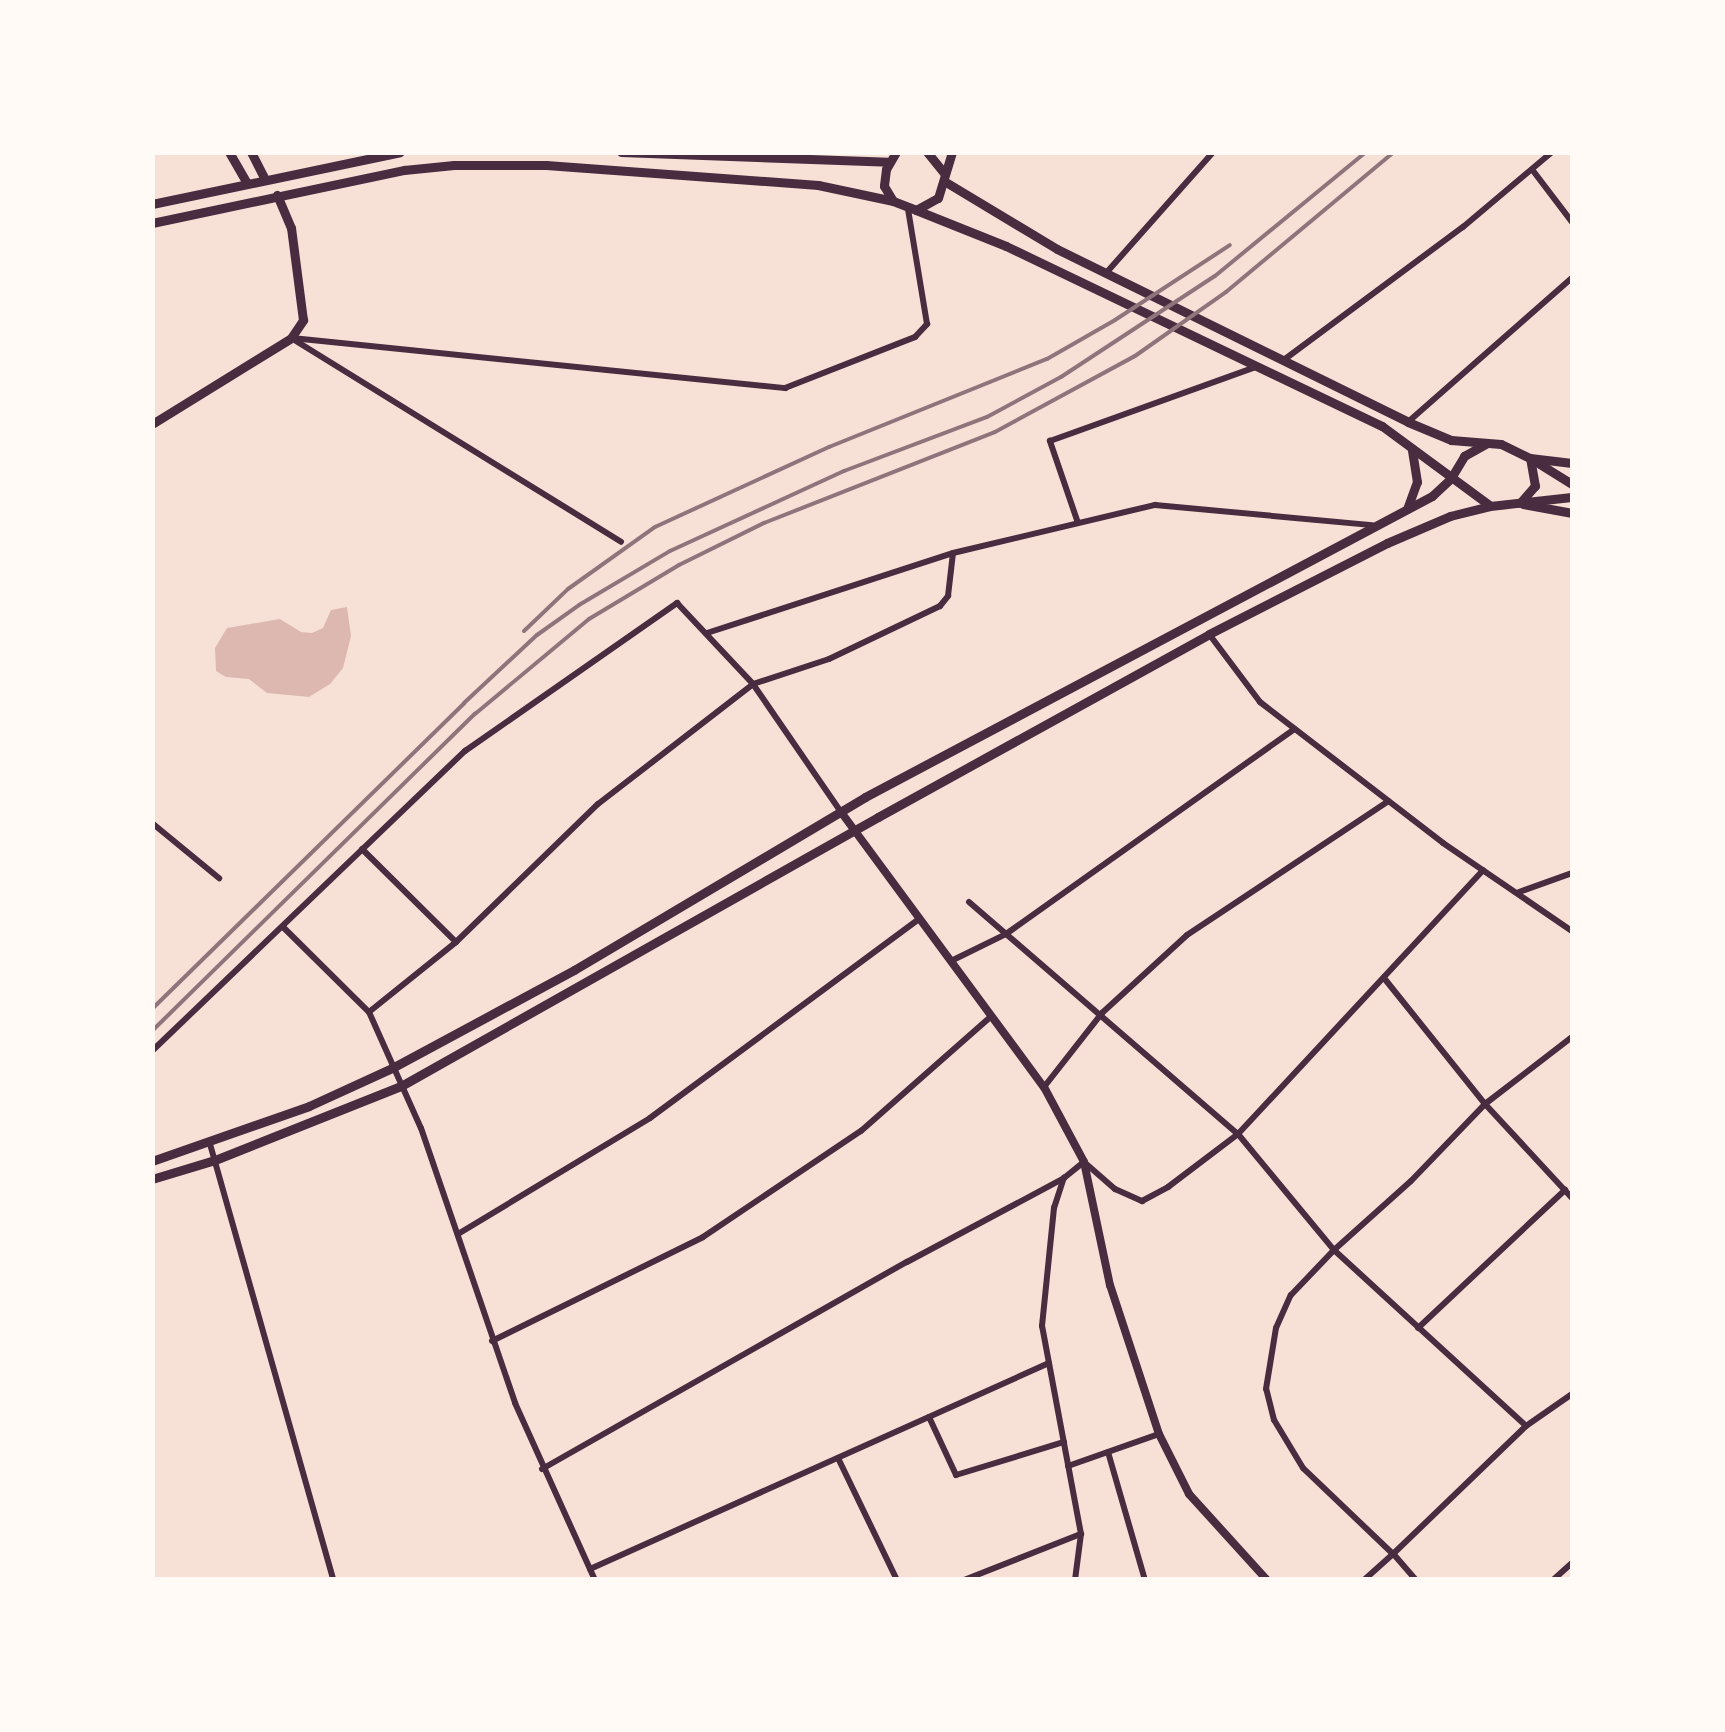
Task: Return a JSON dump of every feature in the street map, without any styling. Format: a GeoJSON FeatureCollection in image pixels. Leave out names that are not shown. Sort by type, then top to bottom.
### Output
{"type":"FeatureCollection","features":[{"type":"Feature","properties":{"kind":"main road"},"geometry":{"type":"LineString","coordinates":[[229,152],[246,182],[290,228]]}},
{"type":"Feature","properties":{"kind":"main road"},"geometry":{"type":"LineString","coordinates":[[152,424],[291,338],[304,309],[290,228],[277,196],[251,152]]}},
{"type":"Feature","properties":{"kind":"main road"},"geometry":{"type":"LineString","coordinates":[[152,204],[400,152]]}},
{"type":"Feature","properties":{"kind":"main road"},"geometry":{"type":"LineString","coordinates":[[620,152],[895,156],[884,186],[892,201]]}},
{"type":"Feature","properties":{"kind":"main road"},"geometry":{"type":"LineString","coordinates":[[927,152],[944,176],[1024,231],[1408,422],[1451,440],[1517,448],[1572,484]]}},
{"type":"Feature","properties":{"kind":"main road"},"geometry":{"type":"LineString","coordinates":[[912,210],[938,198],[952,152]]}},
{"type":"Feature","properties":{"kind":"main road"},"geometry":{"type":"LineString","coordinates":[[152,223],[404,170],[501,164],[818,184],[892,201],[1100,291],[1407,442],[1490,506]]}},
{"type":"Feature","properties":{"kind":"main road"},"geometry":{"type":"LineString","coordinates":[[1406,509],[1416,492],[1417,471],[1407,442]]}},
{"type":"Feature","properties":{"kind":"main road"},"geometry":{"type":"LineString","coordinates":[[152,1160],[210,1144],[392,1068],[574,970],[841,812],[1432,496],[1464,456],[1487,443]]}},
{"type":"Feature","properties":{"kind":"main road"},"geometry":{"type":"LineString","coordinates":[[1530,458],[1572,463]]}},
{"type":"Feature","properties":{"kind":"main road"},"geometry":{"type":"LineString","coordinates":[[1520,503],[1534,486],[1530,458]]}},
{"type":"Feature","properties":{"kind":"main road"},"geometry":{"type":"LineString","coordinates":[[152,1179],[215,1160],[401,1086],[1209,634],[1413,531],[1490,506],[1572,497]]}},
{"type":"Feature","properties":{"kind":"main road"},"geometry":{"type":"LineString","coordinates":[[1520,503],[1572,513]]}},
{"type":"Feature","properties":{"kind":"street"},"geometry":{"type":"LineString","coordinates":[[1107,272],[1213,152]]}},
{"type":"Feature","properties":{"kind":"street"},"geometry":{"type":"LineString","coordinates":[[1284,358],[1534,172],[1552,152]]}},
{"type":"Feature","properties":{"kind":"street"},"geometry":{"type":"LineString","coordinates":[[1534,172],[1572,222]]}},
{"type":"Feature","properties":{"kind":"street"},"geometry":{"type":"LineString","coordinates":[[291,338],[785,388],[915,338],[927,324],[912,210]]}},
{"type":"Feature","properties":{"kind":"street"},"geometry":{"type":"LineString","coordinates":[[1408,422],[1572,278]]}},
{"type":"Feature","properties":{"kind":"street"},"geometry":{"type":"LineString","coordinates":[[291,338],[622,542]]}},
{"type":"Feature","properties":{"kind":"street"},"geometry":{"type":"LineString","coordinates":[[1078,523],[1050,441],[1256,367]]}},
{"type":"Feature","properties":{"kind":"street"},"geometry":{"type":"LineString","coordinates":[[707,633],[953,553],[1155,505],[1374,526]]}},
{"type":"Feature","properties":{"kind":"street"},"geometry":{"type":"LineString","coordinates":[[369,1012],[456,942],[598,804],[752,684],[829,659],[928,614],[948,596],[953,553]]}},
{"type":"Feature","properties":{"kind":"street"},"geometry":{"type":"LineString","coordinates":[[152,1051],[466,751],[677,603],[752,684],[989,1018],[1044,1087],[1084,1162],[1110,1285],[1159,1434],[1188,1494],[1267,1580]]}},
{"type":"Feature","properties":{"kind":"street"},"geometry":{"type":"LineString","coordinates":[[1209,634],[1260,702],[1389,801],[1572,932]]}},
{"type":"Feature","properties":{"kind":"street"},"geometry":{"type":"LineString","coordinates":[[950,962],[1006,934],[1294,729]]}},
{"type":"Feature","properties":{"kind":"street"},"geometry":{"type":"LineString","coordinates":[[1044,1087],[1102,1013],[1187,935],[1389,801]]}},
{"type":"Feature","properties":{"kind":"street"},"geometry":{"type":"LineString","coordinates":[[152,824],[219,878]]}},
{"type":"Feature","properties":{"kind":"street"},"geometry":{"type":"LineString","coordinates":[[362,849],[456,942]]}},
{"type":"Feature","properties":{"kind":"street"},"geometry":{"type":"LineString","coordinates":[[1084,1162],[1115,1189],[1142,1201],[1238,1134],[1483,870]]}},
{"type":"Feature","properties":{"kind":"street"},"geometry":{"type":"LineString","coordinates":[[1518,892],[1572,872]]}},
{"type":"Feature","properties":{"kind":"street"},"geometry":{"type":"LineString","coordinates":[[969,902],[1238,1134],[1334,1250],[1526,1426]]}},
{"type":"Feature","properties":{"kind":"street"},"geometry":{"type":"LineString","coordinates":[[458,1234],[650,1118],[920,919]]}},
{"type":"Feature","properties":{"kind":"street"},"geometry":{"type":"LineString","coordinates":[[283,927],[369,1012],[458,1234],[492,1341],[542,1469],[595,1580]]}},
{"type":"Feature","properties":{"kind":"street"},"geometry":{"type":"LineString","coordinates":[[1382,980],[1485,1104],[1572,1198]]}},
{"type":"Feature","properties":{"kind":"street"},"geometry":{"type":"LineString","coordinates":[[492,1341],[703,1237],[861,1131],[989,1018]]}},
{"type":"Feature","properties":{"kind":"street"},"geometry":{"type":"LineString","coordinates":[[1416,1580],[1304,1468],[1274,1420],[1266,1389],[1276,1328],[1291,1295],[1334,1250],[1411,1181],[1485,1104],[1572,1037]]}},
{"type":"Feature","properties":{"kind":"street"},"geometry":{"type":"LineString","coordinates":[[210,1144],[333,1580]]}},
{"type":"Feature","properties":{"kind":"street"},"geometry":{"type":"LineString","coordinates":[[542,1469],[907,1262],[1064,1178],[1084,1162]]}},
{"type":"Feature","properties":{"kind":"street"},"geometry":{"type":"LineString","coordinates":[[1064,1178],[1054,1208],[1042,1326],[1081,1534],[1075,1580]]}},
{"type":"Feature","properties":{"kind":"street"},"geometry":{"type":"LineString","coordinates":[[1418,1328],[1564,1190]]}},
{"type":"Feature","properties":{"kind":"street"},"geometry":{"type":"LineString","coordinates":[[590,1569],[1049,1363]]}},
{"type":"Feature","properties":{"kind":"street"},"geometry":{"type":"LineString","coordinates":[[1364,1580],[1526,1426],[1572,1394]]}},
{"type":"Feature","properties":{"kind":"street"},"geometry":{"type":"LineString","coordinates":[[929,1417],[956,1475],[1064,1442]]}},
{"type":"Feature","properties":{"kind":"street"},"geometry":{"type":"LineString","coordinates":[[1068,1466],[1159,1434]]}},
{"type":"Feature","properties":{"kind":"street"},"geometry":{"type":"LineString","coordinates":[[1108,1452],[1146,1580]]}},
{"type":"Feature","properties":{"kind":"street"},"geometry":{"type":"LineString","coordinates":[[838,1458],[897,1580]]}},
{"type":"Feature","properties":{"kind":"street"},"geometry":{"type":"LineString","coordinates":[[964,1580],[1081,1534]]}},
{"type":"Feature","properties":{"kind":"street"},"geometry":{"type":"LineString","coordinates":[[1553,1580],[1572,1563]]}},
{"type":"Feature","properties":{"kind":"shaded area"},"geometry":{"type":"Polygon","coordinates":[[[347,607],[351,636],[343,668],[330,684],[309,697],[267,693],[249,679],[226,677],[216,671],[215,648],[227,628],[280,619],[301,632],[312,633],[323,628],[331,610],[347,607]]]}},
{"type":"Feature","properties":{"kind":"railway"},"geometry":{"type":"LineString","coordinates":[[152,1009],[464,703],[537,635],[579,605],[670,551],[844,471],[987,417],[1061,377],[1215,276],[1366,152]]}},
{"type":"Feature","properties":{"kind":"railway"},"geometry":{"type":"LineString","coordinates":[[152,1031],[475,714],[589,619],[679,565],[764,523],[995,432],[1135,356],[1226,292],[1394,152]]}},
{"type":"Feature","properties":{"kind":"railway"},"geometry":{"type":"LineString","coordinates":[[524,631],[568,589],[655,527],[829,447],[1047,359],[1230,245]]}}]}
